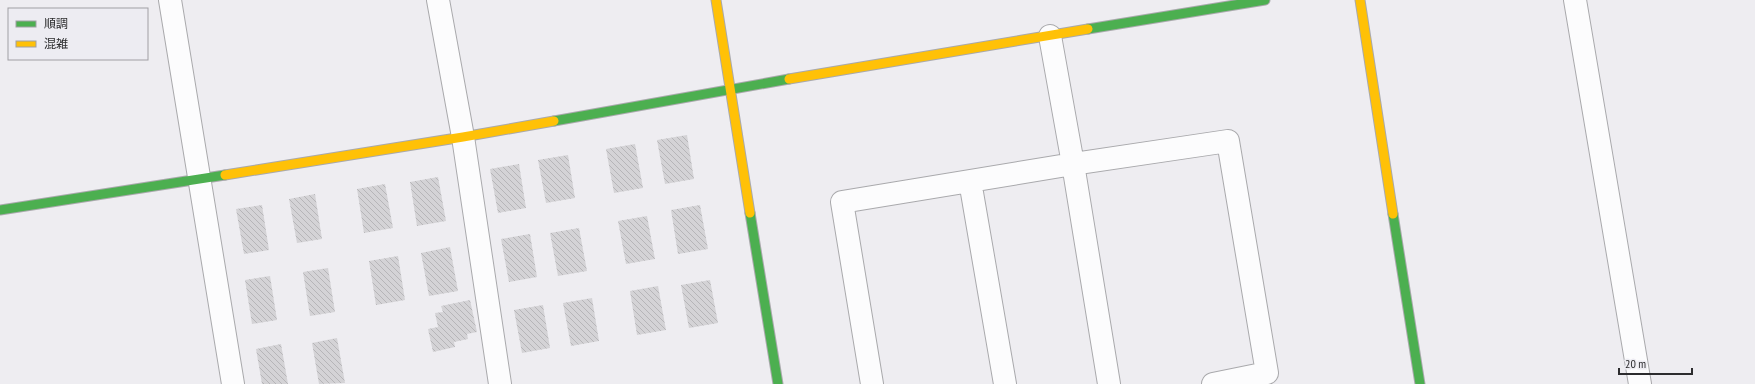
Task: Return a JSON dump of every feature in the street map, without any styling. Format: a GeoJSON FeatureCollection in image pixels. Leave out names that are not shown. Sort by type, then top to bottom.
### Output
{"type":"FeatureCollection","features":[{"type":"Feature","properties":{"kind":"street"},"geometry":{"type":"LineString","coordinates":[[170,0],[233,384]]}},
{"type":"Feature","properties":{"kind":"street"},"geometry":{"type":"LineString","coordinates":[[438,0],[463,137],[500,384]]}},
{"type":"Feature","properties":{"kind":"street"},"geometry":{"type":"LineString","coordinates":[[716,0],[778,384]]}},
{"type":"Feature","properties":{"kind":"street"},"geometry":{"type":"LineString","coordinates":[[0,210],[463,137],[731,89],[1265,0]]}},
{"type":"Feature","properties":{"kind":"street"},"geometry":{"type":"LineString","coordinates":[[1360,0],[1420,384]]}},
{"type":"Feature","properties":{"kind":"street"},"geometry":{"type":"LineString","coordinates":[[1575,0],[1640,384]]}},
{"type":"Feature","properties":{"kind":"street"},"geometry":{"type":"LineString","coordinates":[[1050,36],[1073,164],[1109,384]]}},
{"type":"Feature","properties":{"kind":"street"},"geometry":{"type":"LineString","coordinates":[[872,384],[842,202],[1073,164],[1228,141],[1267,373],[1213,384]]}},
{"type":"Feature","properties":{"kind":"street"},"geometry":{"type":"LineString","coordinates":[[970,181],[1005,384]]}},
{"type":"Feature","properties":{"kind":"building"},"geometry":{"type":"Polygon","coordinates":[[[687,135],[694,179],[665,184],[657,140],[687,135]]]}},
{"type":"Feature","properties":{"kind":"building"},"geometry":{"type":"Polygon","coordinates":[[[635,144],[643,188],[614,193],[606,149],[635,144]]]}},
{"type":"Feature","properties":{"kind":"building"},"geometry":{"type":"Polygon","coordinates":[[[568,155],[575,198],[546,203],[538,160],[568,155]]]}},
{"type":"Feature","properties":{"kind":"building"},"geometry":{"type":"Polygon","coordinates":[[[519,164],[526,208],[498,213],[490,169],[519,164]]]}},
{"type":"Feature","properties":{"kind":"building"},"geometry":{"type":"Polygon","coordinates":[[[438,177],[446,221],[417,226],[410,182],[438,177]]]}},
{"type":"Feature","properties":{"kind":"building"},"geometry":{"type":"Polygon","coordinates":[[[385,184],[393,228],[364,233],[357,189],[385,184]]]}},
{"type":"Feature","properties":{"kind":"building"},"geometry":{"type":"Polygon","coordinates":[[[315,194],[322,239],[297,243],[289,199],[315,194]]]}},
{"type":"Feature","properties":{"kind":"building"},"geometry":{"type":"Polygon","coordinates":[[[262,205],[269,250],[244,254],[236,209],[262,205]]]}},
{"type":"Feature","properties":{"kind":"building"},"geometry":{"type":"Polygon","coordinates":[[[700,205],[708,249],[678,254],[671,210],[700,205]]]}},
{"type":"Feature","properties":{"kind":"building"},"geometry":{"type":"Polygon","coordinates":[[[647,216],[655,259],[626,264],[618,221],[647,216]]]}},
{"type":"Feature","properties":{"kind":"building"},"geometry":{"type":"Polygon","coordinates":[[[579,228],[587,271],[558,276],[550,233],[579,228]]]}},
{"type":"Feature","properties":{"kind":"building"},"geometry":{"type":"Polygon","coordinates":[[[530,234],[537,277],[509,282],[501,239],[530,234]]]}},
{"type":"Feature","properties":{"kind":"building"},"geometry":{"type":"Polygon","coordinates":[[[450,247],[458,291],[429,296],[421,253],[450,247]]]}},
{"type":"Feature","properties":{"kind":"building"},"geometry":{"type":"Polygon","coordinates":[[[398,256],[405,300],[376,305],[369,261],[398,256]]]}},
{"type":"Feature","properties":{"kind":"building"},"geometry":{"type":"Polygon","coordinates":[[[328,268],[335,312],[310,316],[303,272],[328,268]]]}},
{"type":"Feature","properties":{"kind":"building"},"geometry":{"type":"Polygon","coordinates":[[[270,276],[277,320],[252,324],[245,280],[270,276]]]}},
{"type":"Feature","properties":{"kind":"building"},"geometry":{"type":"Polygon","coordinates":[[[710,280],[718,323],[689,328],[681,285],[710,280]]]}},
{"type":"Feature","properties":{"kind":"building"},"geometry":{"type":"Polygon","coordinates":[[[658,286],[666,330],[637,335],[630,291],[658,286]]]}},
{"type":"Feature","properties":{"kind":"building"},"geometry":{"type":"Polygon","coordinates":[[[592,298],[599,341],[571,346],[563,303],[592,298]]]}},
{"type":"Feature","properties":{"kind":"building"},"geometry":{"type":"Polygon","coordinates":[[[470,300],[477,332],[467,334],[468,339],[454,342],[455,347],[433,352],[428,329],[438,327],[435,313],[443,312],[441,306],[470,300]]]}},
{"type":"Feature","properties":{"kind":"building"},"geometry":{"type":"Polygon","coordinates":[[[543,305],[550,348],[522,353],[514,310],[543,305]]]}},
{"type":"Feature","properties":{"kind":"building"},"geometry":{"type":"Polygon","coordinates":[[[337,338],[345,383],[319,384],[312,343],[337,338]]]}},
{"type":"Feature","properties":{"kind":"building"},"geometry":{"type":"Polygon","coordinates":[[[281,344],[288,384],[262,384],[256,349],[281,344]]]}},
{"type":"Feature","properties":{"kind":"traffic: fast"},"geometry":{"type":"LineString","coordinates":[[1088,29],[1265,0]]}},
{"type":"Feature","properties":{"kind":"traffic: fast"},"geometry":{"type":"LineString","coordinates":[[554,121],[789,79]]}},
{"type":"Feature","properties":{"kind":"traffic: fast"},"geometry":{"type":"LineString","coordinates":[[0,210],[225,175]]}},
{"type":"Feature","properties":{"kind":"traffic: fast"},"geometry":{"type":"LineString","coordinates":[[750,213],[778,384]]}},
{"type":"Feature","properties":{"kind":"traffic: fast"},"geometry":{"type":"LineString","coordinates":[[1393,214],[1420,384]]}},
{"type":"Feature","properties":{"kind":"traffic: slow"},"geometry":{"type":"LineString","coordinates":[[716,0],[750,213]]}},
{"type":"Feature","properties":{"kind":"traffic: slow"},"geometry":{"type":"LineString","coordinates":[[1360,0],[1393,214]]}},
{"type":"Feature","properties":{"kind":"traffic: slow"},"geometry":{"type":"LineString","coordinates":[[789,79],[1088,29]]}},
{"type":"Feature","properties":{"kind":"traffic: slow"},"geometry":{"type":"LineString","coordinates":[[225,175],[554,121]]}}]}
